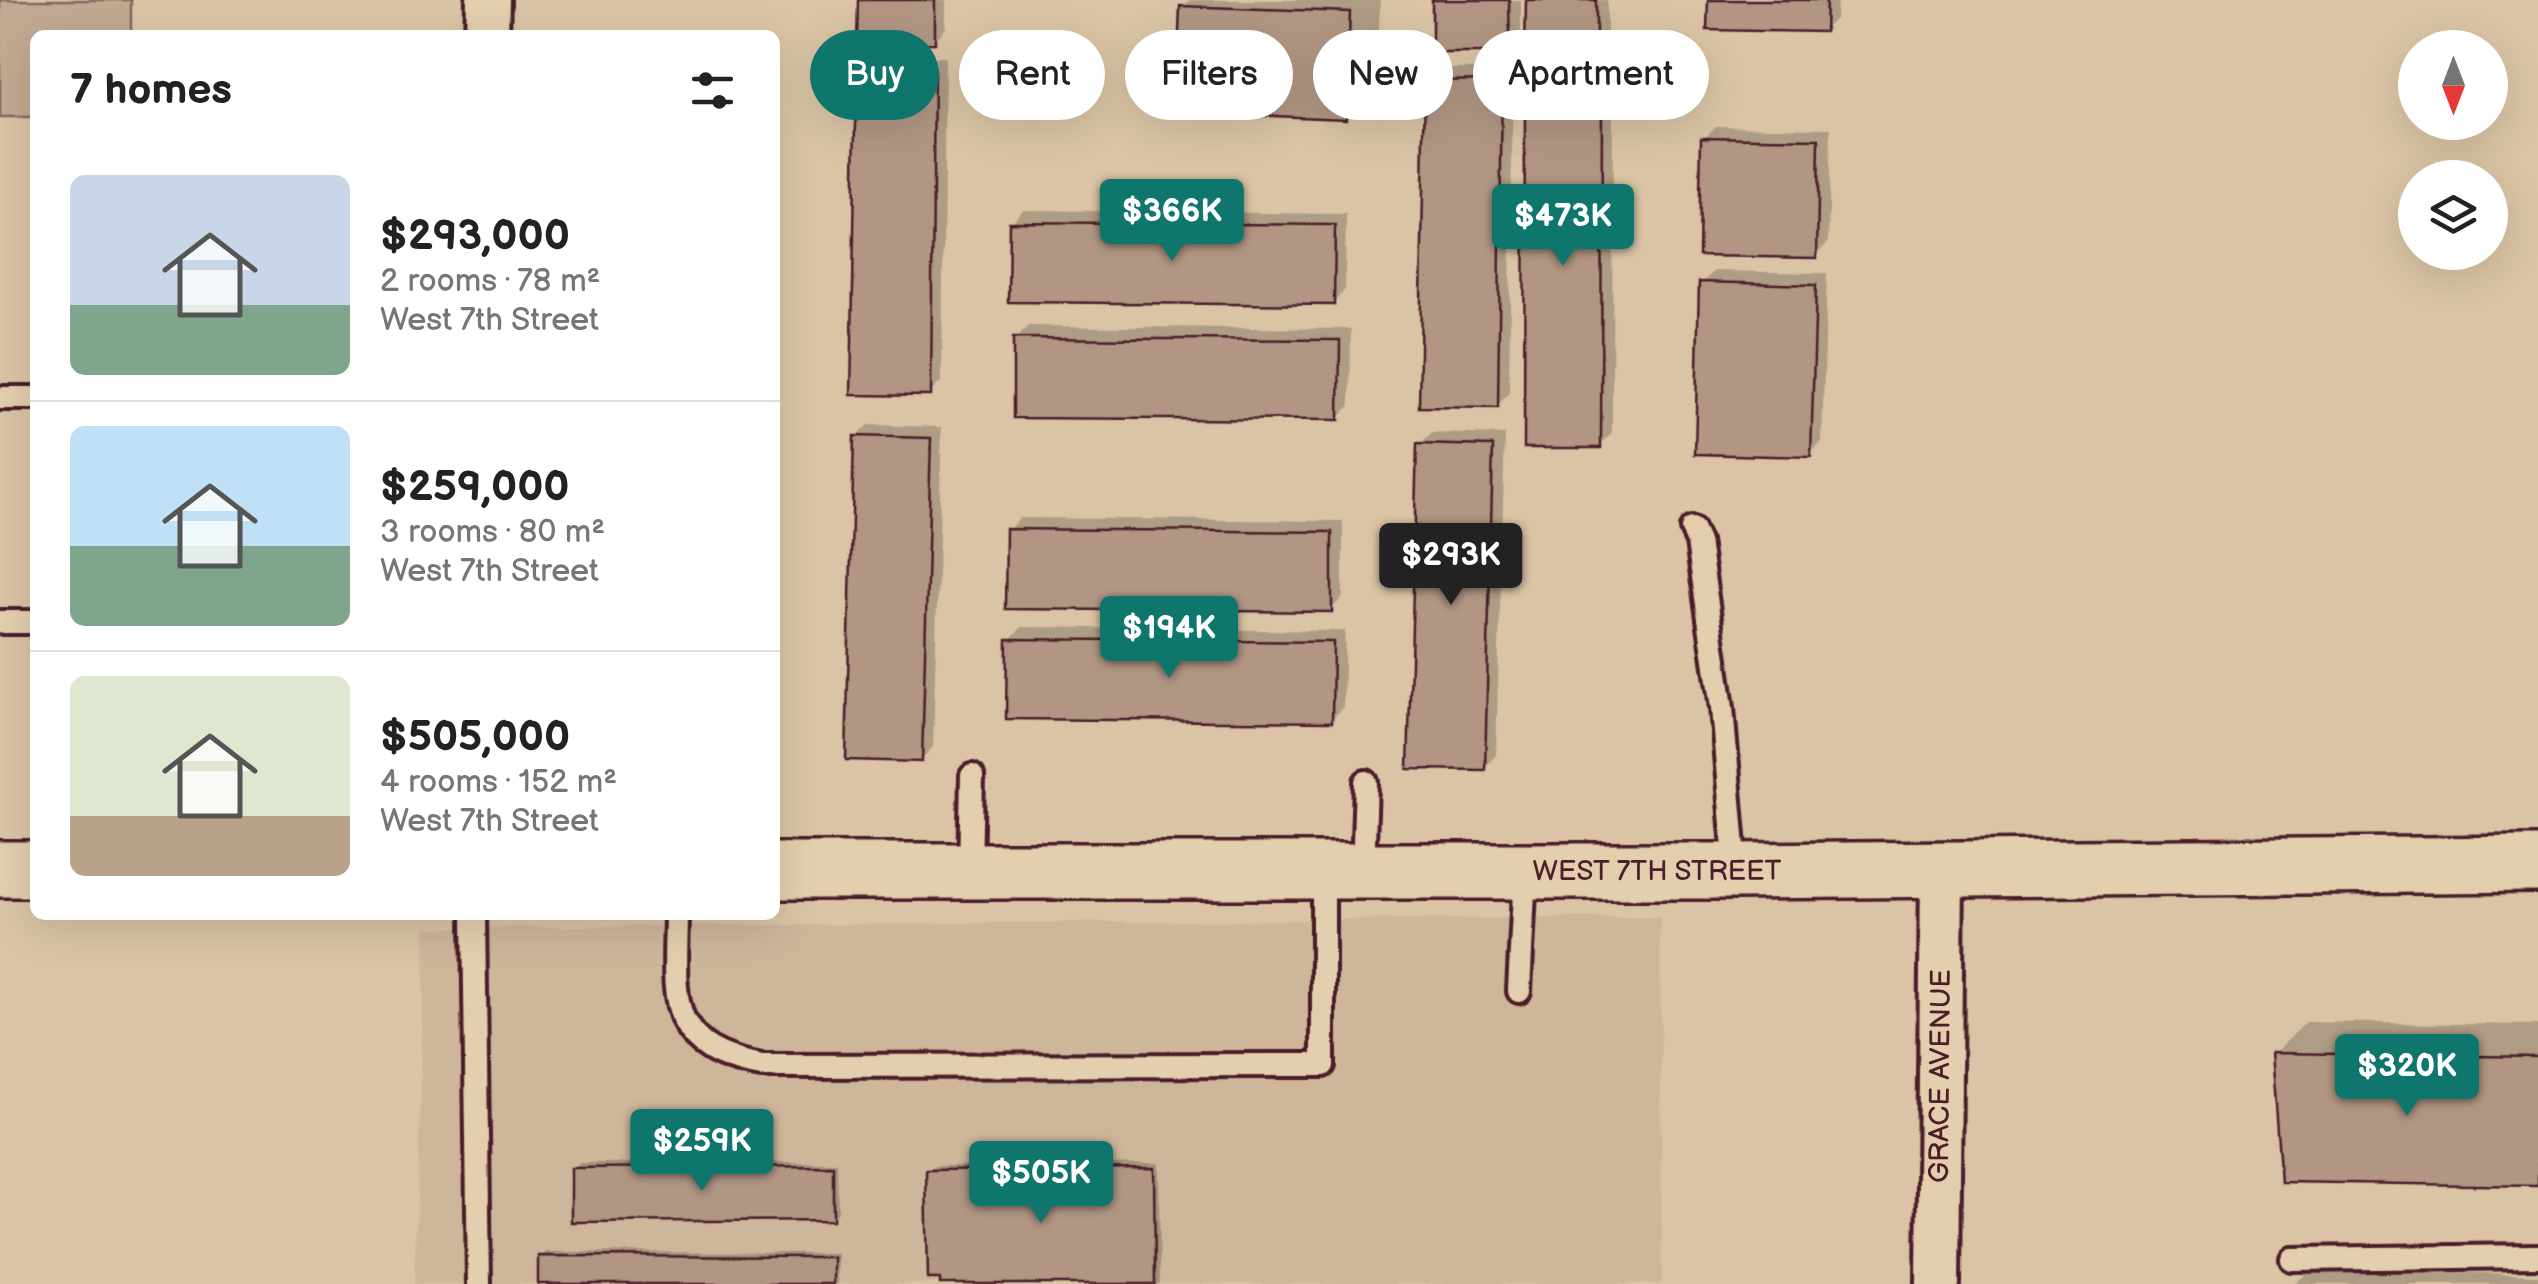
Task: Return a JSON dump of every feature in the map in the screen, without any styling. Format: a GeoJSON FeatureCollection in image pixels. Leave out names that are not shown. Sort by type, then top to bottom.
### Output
{"type":"FeatureCollection","features":[{"type":"Feature","properties":{"kind":"main road","name":"WEST 7TH STREET"},"geometry":{"type":"LineString","coordinates":[[780,871],[1343,872],[2538,864]]}},
{"type":"Feature","properties":{"kind":"main road"},"geometry":{"type":"LineString","coordinates":[[0,869],[30,869]]}},
{"type":"Feature","properties":{"kind":"street"},"geometry":{"type":"LineString","coordinates":[[487,30],[488,0]]}},
{"type":"Feature","properties":{"kind":"street","name":"GRACE AVENUE"},"geometry":{"type":"LineString","coordinates":[[1938,1284],[1942,868]]}},
{"type":"Feature","properties":{"kind":"lane"},"geometry":{"type":"LineString","coordinates":[[0,398],[30,398]]}},
{"type":"Feature","properties":{"kind":"lane"},"geometry":{"type":"LineString","coordinates":[[1692,529],[1698,542],[1722,708],[1736,870]]}},
{"type":"Feature","properties":{"kind":"lane"},"geometry":{"type":"LineString","coordinates":[[0,622],[30,622]]}},
{"type":"Feature","properties":{"kind":"lane"},"geometry":{"type":"LineString","coordinates":[[970,870],[972,776]]}},
{"type":"Feature","properties":{"kind":"lane"},"geometry":{"type":"LineString","coordinates":[[676,920],[675,997],[679,1012],[695,1038],[729,1059],[746,1063],[1324,1065],[1343,872],[1366,782]]}},
{"type":"Feature","properties":{"kind":"lane"},"geometry":{"type":"LineString","coordinates":[[1519,991],[1526,871]]}},
{"type":"Feature","properties":{"kind":"lane"},"geometry":{"type":"LineString","coordinates":[[474,920],[479,1284]]}},
{"type":"Feature","properties":{"kind":"lane"},"geometry":{"type":"LineString","coordinates":[[2292,1259],[2538,1256]]}},
{"type":"Feature","properties":{"kind":"shaded area"},"geometry":{"type":"Polygon","coordinates":[[[0,0],[131,0],[131,30],[30,30],[30,117],[0,117],[0,0]]]}},
{"type":"Feature","properties":{"kind":"shaded area"},"geometry":{"type":"Polygon","coordinates":[[[1660,917],[1662,1284],[414,1284],[426,928],[1660,917]]]}},
{"type":"Feature","properties":{"kind":"building"},"geometry":{"type":"Polygon","coordinates":[[[858,0],[935,0],[935,30],[857,30],[858,0]]]}},
{"type":"Feature","properties":{"kind":"building"},"geometry":{"type":"Polygon","coordinates":[[[1432,0],[1509,0],[1510,30],[1473,30],[1473,53],[1453,53],[1453,30],[1432,30],[1432,0]]]}},
{"type":"Feature","properties":{"kind":"building"},"geometry":{"type":"Polygon","coordinates":[[[1526,0],[1596,0],[1596,30],[1525,30],[1526,0]]]}},
{"type":"Feature","properties":{"kind":"building"},"geometry":{"type":"Polygon","coordinates":[[[1708,0],[1826,0],[1825,32],[1707,30],[1708,0]]]}},
{"type":"Feature","properties":{"kind":"building"},"geometry":{"type":"Polygon","coordinates":[[[1180,6],[1350,12],[1349,30],[1313,30],[1313,118],[1293,117],[1293,30],[1179,30],[1180,6]]]}},
{"type":"Feature","properties":{"kind":"building"},"geometry":{"type":"Polygon","coordinates":[[[1473,80],[1473,120],[1502,120],[1498,408],[1419,407],[1424,120],[1453,120],[1453,81],[1473,80]]]}},
{"type":"Feature","properties":{"kind":"building"},"geometry":{"type":"Polygon","coordinates":[[[856,120],[934,120],[931,396],[851,395],[856,120]]]}},
{"type":"Feature","properties":{"kind":"building"},"geometry":{"type":"Polygon","coordinates":[[[1525,120],[1602,120],[1601,448],[1524,448],[1525,120]]]}},
{"type":"Feature","properties":{"kind":"building"},"geometry":{"type":"Polygon","coordinates":[[[1701,137],[1819,139],[1817,258],[1699,256],[1701,137]]]}},
{"type":"Feature","properties":{"kind":"building"},"geometry":{"type":"Polygon","coordinates":[[[1009,222],[1335,225],[1334,305],[1008,302],[1009,222]]]}},
{"type":"Feature","properties":{"kind":"building"},"geometry":{"type":"Polygon","coordinates":[[[1699,282],[1816,285],[1811,457],[1695,454],[1699,282]]]}},
{"type":"Feature","properties":{"kind":"building"},"geometry":{"type":"Polygon","coordinates":[[[1013,338],[1340,340],[1339,420],[1013,418],[1013,338]]]}},
{"type":"Feature","properties":{"kind":"building"},"geometry":{"type":"Polygon","coordinates":[[[854,436],[931,438],[922,762],[846,760],[854,436]]]}},
{"type":"Feature","properties":{"kind":"building"},"geometry":{"type":"Polygon","coordinates":[[[1417,444],[1493,446],[1485,770],[1408,769],[1417,444]]]}},
{"type":"Feature","properties":{"kind":"building"},"geometry":{"type":"Polygon","coordinates":[[[1006,529],[1332,532],[1332,612],[1005,609],[1006,529]]]}},
{"type":"Feature","properties":{"kind":"building"},"geometry":{"type":"Polygon","coordinates":[[[1007,639],[1333,642],[1332,722],[1006,719],[1007,639]]]}},
{"type":"Feature","properties":{"kind":"building"},"geometry":{"type":"Polygon","coordinates":[[[2271,1053],[2538,1057],[2538,1186],[2281,1182],[2271,1053]]]}},
{"type":"Feature","properties":{"kind":"building"},"geometry":{"type":"Polygon","coordinates":[[[833,1166],[833,1220],[571,1222],[571,1168],[833,1166]]]}},
{"type":"Feature","properties":{"kind":"building"},"geometry":{"type":"Polygon","coordinates":[[[1154,1168],[1155,1284],[940,1284],[940,1279],[928,1279],[926,1170],[1154,1168]]]}},
{"type":"Feature","properties":{"kind":"building"},"geometry":{"type":"Polygon","coordinates":[[[538,1256],[833,1257],[833,1284],[538,1284],[538,1256]]]}}]}
